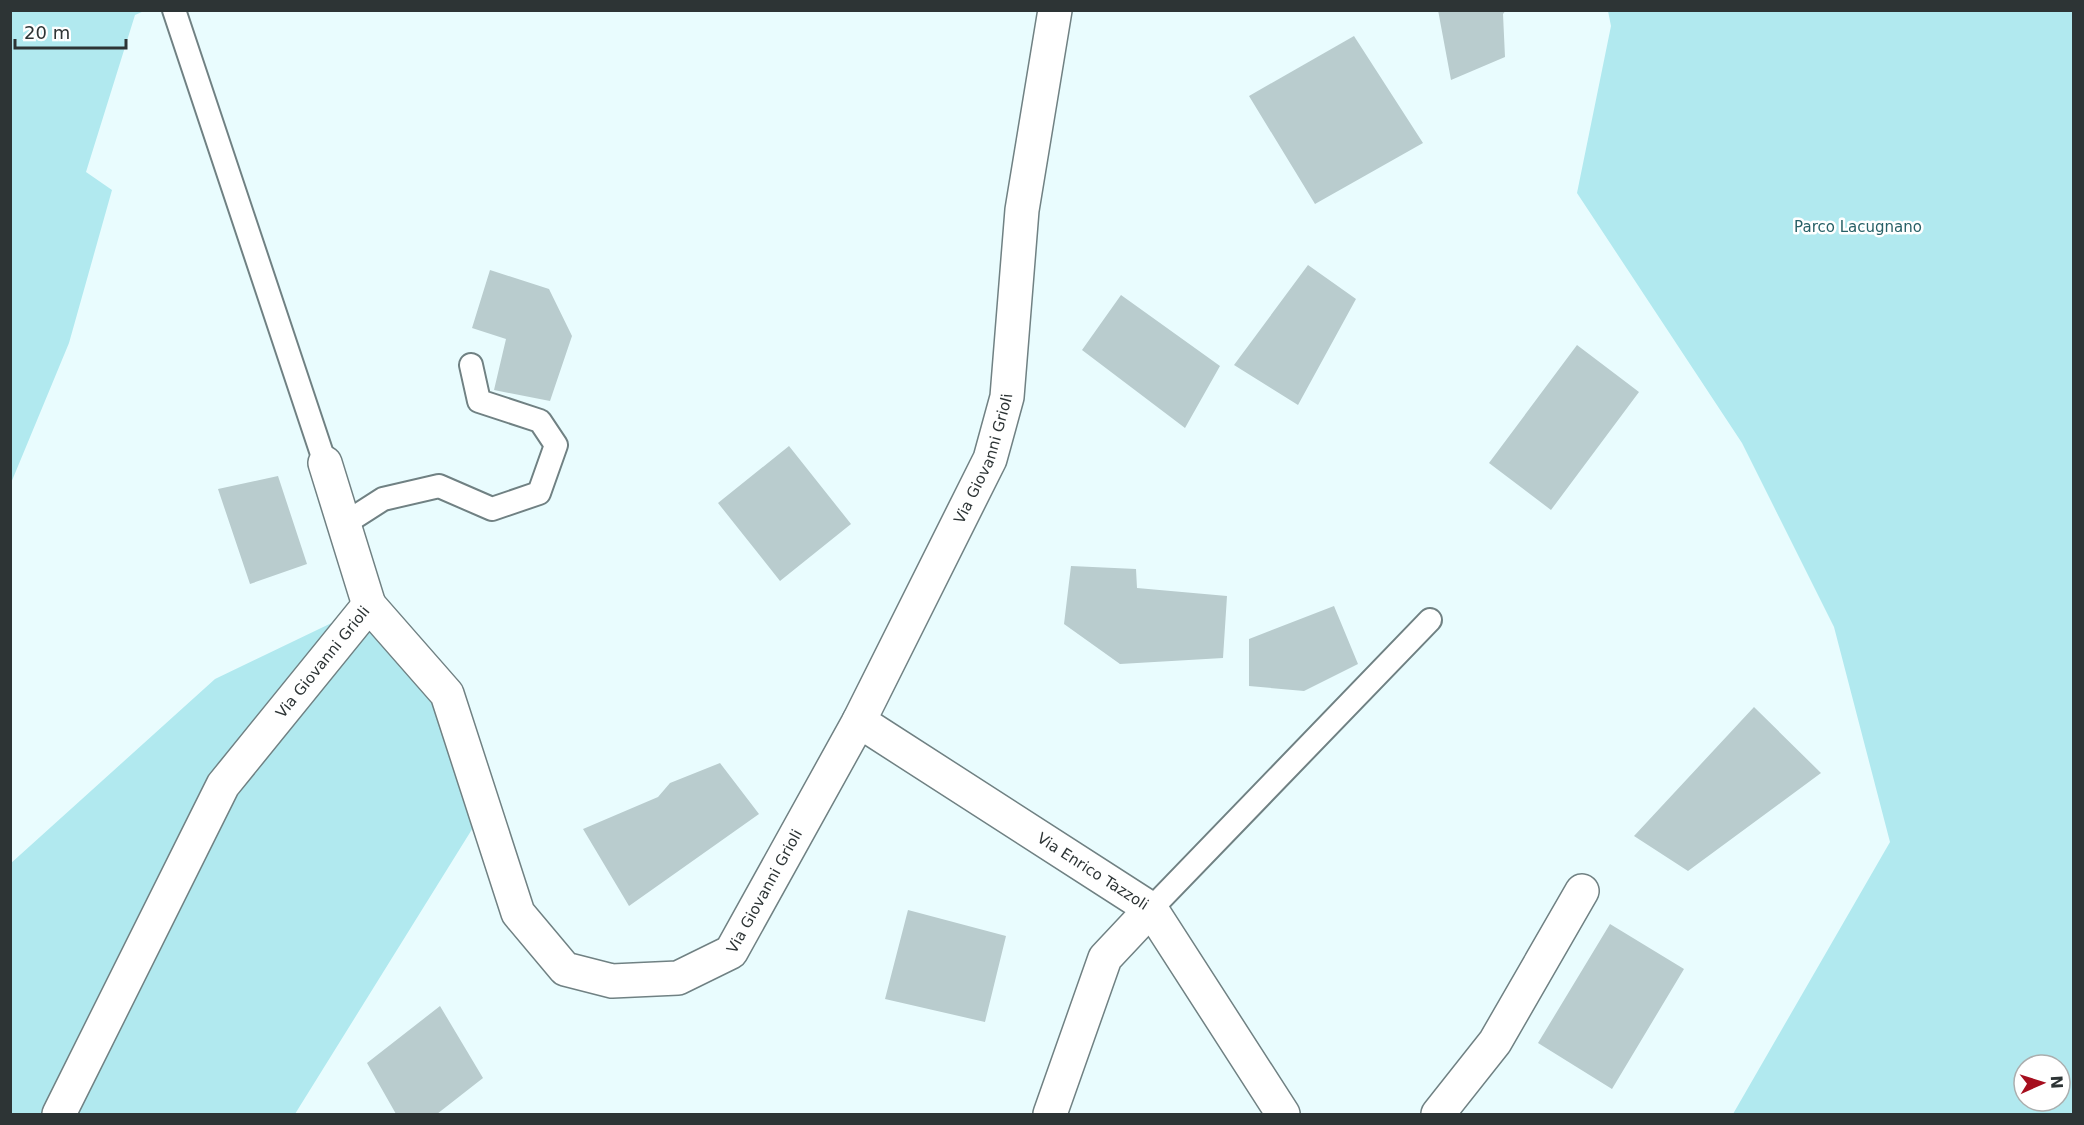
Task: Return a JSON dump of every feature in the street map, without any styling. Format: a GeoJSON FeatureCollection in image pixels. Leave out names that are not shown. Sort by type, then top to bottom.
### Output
{"type":"FeatureCollection","features":[{"type":"Feature","properties":{"kind":"street","name":"Via Giovanni Grioli"},"geometry":{"type":"LineString","coordinates":[[59,1114],[223,784],[369,605],[447,694],[518,913],[565,969],[612,981],[678,978],[731,951],[859,721],[990,459],[1008,397],[1022,210],[1055,10]]}},
{"type":"Feature","properties":{"kind":"street"},"geometry":{"type":"LineString","coordinates":[[325,463],[369,605]]}},
{"type":"Feature","properties":{"kind":"street","name":"Via Enrico Tazzoli"},"geometry":{"type":"LineString","coordinates":[[859,721],[1151,909],[1283,1114]]}},
{"type":"Feature","properties":{"kind":"street"},"geometry":{"type":"LineString","coordinates":[[1437,1114],[1496,1042],[1582,891]]}},
{"type":"Feature","properties":{"kind":"street"},"geometry":{"type":"LineString","coordinates":[[1050,1114],[1105,958],[1151,909]]}},
{"type":"Feature","properties":{"kind":"lane"},"geometry":{"type":"LineString","coordinates":[[174,10],[325,463]]}},
{"type":"Feature","properties":{"kind":"lane"},"geometry":{"type":"LineString","coordinates":[[344,524],[383,498],[439,486],[492,509],[539,494],[556,445],[540,421],[479,401],[471,364]]}},
{"type":"Feature","properties":{"kind":"lane"},"geometry":{"type":"LineString","coordinates":[[1151,909],[1430,620]]}},
{"type":"Feature","properties":{"kind":"green space"},"geometry":{"type":"Polygon","coordinates":[[[11,10],[144,11],[135,15],[86,172],[112,190],[69,343],[11,483],[11,10]]]}},
{"type":"Feature","properties":{"kind":"green space","name":"Parco Lacugnano"},"geometry":{"type":"Polygon","coordinates":[[[1608,11],[2073,11],[2073,1114],[1733,1114],[1890,842],[1834,627],[1742,443],[1577,193],[1611,26],[1608,11]]]}},
{"type":"Feature","properties":{"kind":"green space"},"geometry":{"type":"Polygon","coordinates":[[[369,605],[447,694],[484,810],[295,1114],[11,1114],[10,864],[215,679],[369,605]]]}},
{"type":"Feature","properties":{"kind":"building"},"geometry":{"type":"Polygon","coordinates":[[[1438,10],[1506,10],[1503,14],[1505,57],[1451,80],[1438,10]]]}},
{"type":"Feature","properties":{"kind":"building"},"geometry":{"type":"Polygon","coordinates":[[[1354,36],[1423,143],[1315,204],[1249,96],[1354,36]]]}},
{"type":"Feature","properties":{"kind":"building"},"geometry":{"type":"Polygon","coordinates":[[[1308,265],[1356,299],[1298,405],[1234,365],[1308,265]]]}},
{"type":"Feature","properties":{"kind":"building"},"geometry":{"type":"Polygon","coordinates":[[[490,270],[549,289],[572,336],[550,401],[494,390],[506,339],[472,328],[490,270]]]}},
{"type":"Feature","properties":{"kind":"building"},"geometry":{"type":"Polygon","coordinates":[[[1121,295],[1220,366],[1185,428],[1082,350],[1121,295]]]}},
{"type":"Feature","properties":{"kind":"building"},"geometry":{"type":"Polygon","coordinates":[[[1577,345],[1639,392],[1551,510],[1489,463],[1577,345]]]}},
{"type":"Feature","properties":{"kind":"building"},"geometry":{"type":"Polygon","coordinates":[[[789,446],[851,524],[780,581],[718,503],[789,446]]]}},
{"type":"Feature","properties":{"kind":"building"},"geometry":{"type":"Polygon","coordinates":[[[278,476],[307,564],[250,584],[218,489],[278,476]]]}},
{"type":"Feature","properties":{"kind":"building"},"geometry":{"type":"Polygon","coordinates":[[[1071,566],[1136,569],[1137,588],[1227,596],[1223,658],[1120,664],[1064,624],[1071,566]]]}},
{"type":"Feature","properties":{"kind":"building"},"geometry":{"type":"Polygon","coordinates":[[[1334,606],[1358,664],[1304,691],[1249,686],[1249,639],[1334,606]]]}},
{"type":"Feature","properties":{"kind":"building"},"geometry":{"type":"Polygon","coordinates":[[[1754,707],[1821,773],[1688,871],[1634,836],[1754,707]]]}},
{"type":"Feature","properties":{"kind":"building"},"geometry":{"type":"Polygon","coordinates":[[[720,763],[759,814],[629,906],[583,829],[658,797],[670,783],[720,763]]]}},
{"type":"Feature","properties":{"kind":"building"},"geometry":{"type":"Polygon","coordinates":[[[908,910],[1006,936],[985,1022],[885,999],[908,910]]]}},
{"type":"Feature","properties":{"kind":"building"},"geometry":{"type":"Polygon","coordinates":[[[1610,924],[1684,969],[1612,1089],[1538,1043],[1610,924]]]}},
{"type":"Feature","properties":{"kind":"building"},"geometry":{"type":"Polygon","coordinates":[[[440,1006],[483,1078],[437,1114],[396,1114],[367,1063],[440,1006]]]}}]}
